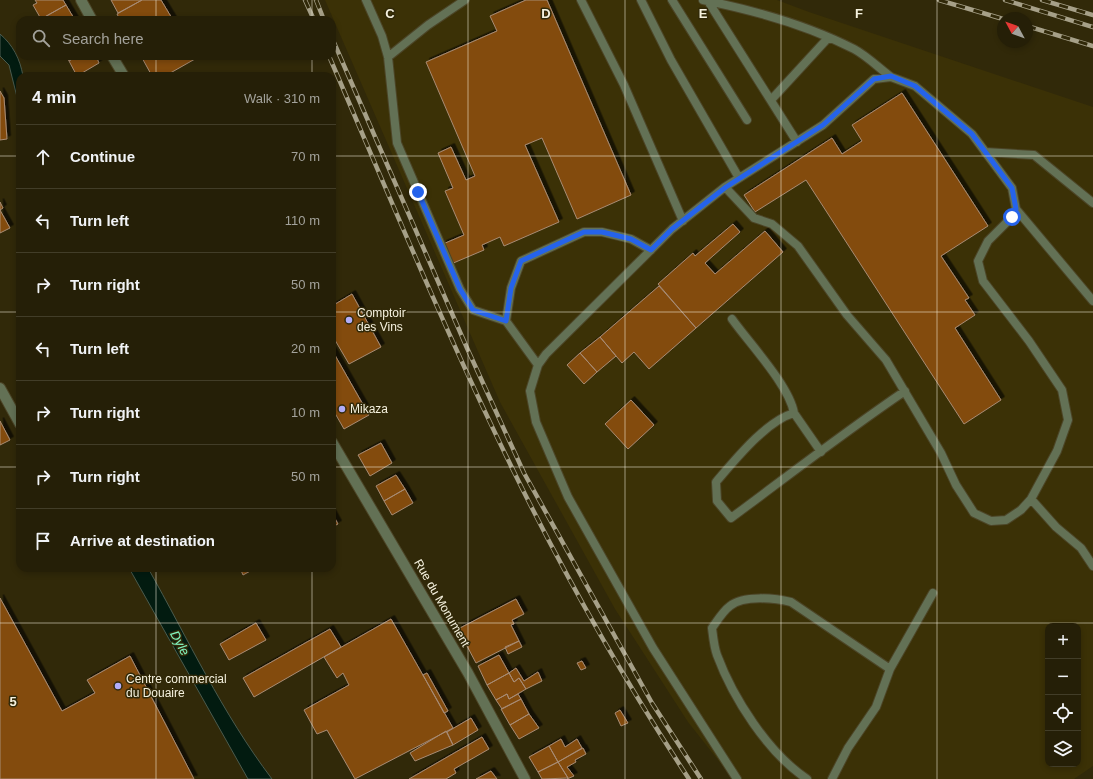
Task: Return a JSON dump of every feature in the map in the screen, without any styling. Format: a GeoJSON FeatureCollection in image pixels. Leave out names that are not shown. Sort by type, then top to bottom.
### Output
{"type":"FeatureCollection","features":[{"type":"Feature","properties":{"kind":"street"},"geometry":{"type":"LineString","coordinates":[[81,0],[90,16]]}},
{"type":"Feature","properties":{"kind":"street"},"geometry":{"type":"LineString","coordinates":[[114,60],[122,72]]}},
{"type":"Feature","properties":{"kind":"street"},"geometry":{"type":"LineString","coordinates":[[0,388],[16,417]]}},
{"type":"Feature","properties":{"kind":"street","name":"Rue du Monument"},"geometry":{"type":"LineString","coordinates":[[336,449],[468,673],[525,779]]}},
{"type":"Feature","properties":{"kind":"lane"},"geometry":{"type":"LineString","coordinates":[[366,0],[382,36],[388,57],[397,143],[460,289],[473,310],[506,321],[538,365]]}},
{"type":"Feature","properties":{"kind":"lane"},"geometry":{"type":"LineString","coordinates":[[388,57],[428,25],[466,0]]}},
{"type":"Feature","properties":{"kind":"lane"},"geometry":{"type":"LineString","coordinates":[[580,0],[624,85],[683,221]]}},
{"type":"Feature","properties":{"kind":"lane"},"geometry":{"type":"LineString","coordinates":[[641,0],[672,60],[739,178]]}},
{"type":"Feature","properties":{"kind":"lane"},"geometry":{"type":"LineString","coordinates":[[672,0],[747,120]]}},
{"type":"Feature","properties":{"kind":"lane"},"geometry":{"type":"LineString","coordinates":[[706,0],[797,142]]}},
{"type":"Feature","properties":{"kind":"lane"},"geometry":{"type":"LineString","coordinates":[[706,0],[788,22],[828,38],[855,50],[891,76],[915,86],[972,134],[1012,188],[1016,209],[1093,301]]}},
{"type":"Feature","properties":{"kind":"lane"},"geometry":{"type":"LineString","coordinates":[[771,100],[828,38]]}},
{"type":"Feature","properties":{"kind":"lane"},"geometry":{"type":"LineString","coordinates":[[737,779],[653,648],[568,497],[536,422],[530,391],[538,365],[546,354],[651,250],[683,221],[739,178],[823,125],[874,79],[891,76]]}},
{"type":"Feature","properties":{"kind":"lane"},"geometry":{"type":"LineString","coordinates":[[985,152],[1034,156],[1093,203]]}},
{"type":"Feature","properties":{"kind":"lane"},"geometry":{"type":"LineString","coordinates":[[726,187],[754,218],[772,224],[798,246],[847,315],[886,360],[941,453],[956,485],[974,513],[990,521],[1006,520],[1031,499],[1057,452],[1068,420],[1062,390],[1028,341],[983,282],[978,261],[988,241],[1012,217],[1016,209]]}},
{"type":"Feature","properties":{"kind":"lane"},"geometry":{"type":"LineString","coordinates":[[506,321],[511,288],[521,261],[584,232],[602,232],[631,239],[651,250]]}},
{"type":"Feature","properties":{"kind":"lane"},"geometry":{"type":"LineString","coordinates":[[732,319],[780,383],[792,405],[794,413],[821,452]]}},
{"type":"Feature","properties":{"kind":"lane"},"geometry":{"type":"LineString","coordinates":[[794,413],[783,416],[749,445],[716,482],[717,501],[731,518],[905,391]]}},
{"type":"Feature","properties":{"kind":"lane"},"geometry":{"type":"LineString","coordinates":[[1031,499],[1056,528],[1081,548],[1093,566]]}},
{"type":"Feature","properties":{"kind":"lane"},"geometry":{"type":"LineString","coordinates":[[832,779],[848,748],[876,707],[890,669],[933,593]]}},
{"type":"Feature","properties":{"kind":"lane"},"geometry":{"type":"LineString","coordinates":[[807,779],[765,740],[736,697],[716,654],[712,628],[730,605],[748,599],[775,598],[791,602],[890,669]]}},
{"type":"Feature","properties":{"kind":"shaded area"},"geometry":{"type":"Polygon","coordinates":[[[325,0],[777,0],[1093,107],[1093,766],[1074,779],[733,779],[688,722],[615,609],[500,402],[336,25],[336,16],[332,16],[325,0]]]}},
{"type":"Feature","properties":{"kind":"water"},"geometry":{"type":"Polygon","coordinates":[[[0,34],[12,48],[16,55],[16,60],[19,60],[22,70],[22,72],[16,72],[16,93],[9,65],[0,56],[0,34]]]}},
{"type":"Feature","properties":{"kind":"water","name":"Dyle"},"geometry":{"type":"Polygon","coordinates":[[[131,572],[150,572],[221,702],[254,754],[272,779],[248,779],[131,572]]]}},
{"type":"Feature","properties":{"kind":"building"},"geometry":{"type":"Polygon","coordinates":[[[35,0],[63,0],[66,5],[46,16],[39,16],[33,5],[37,3],[35,0]]]}},
{"type":"Feature","properties":{"kind":"building"},"geometry":{"type":"Polygon","coordinates":[[[111,0],[142,0],[118,13],[111,0]]]}},
{"type":"Feature","properties":{"kind":"building"},"geometry":{"type":"Polygon","coordinates":[[[142,0],[161,0],[171,16],[118,16],[117,14],[142,0]]]}},
{"type":"Feature","properties":{"kind":"building"},"geometry":{"type":"Polygon","coordinates":[[[526,0],[547,0],[631,195],[577,219],[542,138],[525,145],[559,222],[504,246],[500,237],[482,245],[484,250],[451,264],[443,244],[464,235],[445,191],[453,188],[438,153],[451,147],[466,180],[475,176],[426,62],[497,31],[490,16],[526,0]]]}},
{"type":"Feature","properties":{"kind":"building"},"geometry":{"type":"Polygon","coordinates":[[[66,5],[73,16],[46,16],[66,5]]]}},
{"type":"Feature","properties":{"kind":"building"},"geometry":{"type":"Polygon","coordinates":[[[98,60],[99,63],[84,72],[75,72],[69,61],[98,60]]]}},
{"type":"Feature","properties":{"kind":"building"},"geometry":{"type":"Polygon","coordinates":[[[143,60],[193,60],[172,72],[150,72],[143,60]]]}},
{"type":"Feature","properties":{"kind":"building"},"geometry":{"type":"Polygon","coordinates":[[[0,91],[4,98],[7,139],[0,140],[0,91]]]}},
{"type":"Feature","properties":{"kind":"building"},"geometry":{"type":"Polygon","coordinates":[[[902,93],[988,226],[941,256],[969,298],[965,300],[975,315],[955,328],[1001,400],[964,424],[806,180],[755,212],[744,195],[832,138],[842,154],[862,141],[852,125],[902,93]]]}},
{"type":"Feature","properties":{"kind":"building"},"geometry":{"type":"Polygon","coordinates":[[[0,202],[3,208],[0,210],[0,202]]]}},
{"type":"Feature","properties":{"kind":"building"},"geometry":{"type":"Polygon","coordinates":[[[0,210],[10,228],[0,233],[0,210]]]}},
{"type":"Feature","properties":{"kind":"building"},"geometry":{"type":"Polygon","coordinates":[[[733,224],[740,232],[705,263],[715,274],[765,231],[783,252],[696,328],[658,284],[693,253],[695,256],[733,224]]]}},
{"type":"Feature","properties":{"kind":"building"},"geometry":{"type":"Polygon","coordinates":[[[659,286],[696,328],[649,369],[634,352],[622,363],[600,337],[659,286]]]}},
{"type":"Feature","properties":{"kind":"building","name":"Comptoir des Vins"},"geometry":{"type":"Polygon","coordinates":[[[352,294],[381,347],[349,364],[336,342],[336,304],[352,294]]]}},
{"type":"Feature","properties":{"kind":"building"},"geometry":{"type":"Polygon","coordinates":[[[600,337],[616,356],[597,372],[580,353],[600,337]]]}},
{"type":"Feature","properties":{"kind":"building"},"geometry":{"type":"Polygon","coordinates":[[[580,353],[597,372],[584,384],[567,365],[580,353]]]}},
{"type":"Feature","properties":{"kind":"building"},"geometry":{"type":"Polygon","coordinates":[[[336,357],[369,415],[344,429],[336,415],[336,357]]]}},
{"type":"Feature","properties":{"kind":"building"},"geometry":{"type":"Polygon","coordinates":[[[631,400],[654,425],[628,449],[605,424],[631,400]]]}},
{"type":"Feature","properties":{"kind":"building"},"geometry":{"type":"Polygon","coordinates":[[[0,421],[10,440],[0,445],[0,421]]]}},
{"type":"Feature","properties":{"kind":"building"},"geometry":{"type":"Polygon","coordinates":[[[381,443],[392,463],[370,476],[358,455],[381,443]]]}},
{"type":"Feature","properties":{"kind":"building"},"geometry":{"type":"Polygon","coordinates":[[[396,475],[405,489],[384,501],[376,486],[396,475]]]}},
{"type":"Feature","properties":{"kind":"building"},"geometry":{"type":"Polygon","coordinates":[[[405,489],[413,503],[392,515],[384,501],[405,489]]]}},
{"type":"Feature","properties":{"kind":"building"},"geometry":{"type":"Polygon","coordinates":[[[242,572],[249,572],[243,575],[242,572]]]}},
{"type":"Feature","properties":{"kind":"building","name":"Centre commercial du Douaire"},"geometry":{"type":"Polygon","coordinates":[[[0,598],[62,711],[95,693],[87,680],[130,656],[194,779],[0,779],[0,598]]]}},
{"type":"Feature","properties":{"kind":"building"},"geometry":{"type":"Polygon","coordinates":[[[516,599],[524,614],[512,620],[514,624],[511,625],[519,641],[476,663],[458,629],[516,599]]]}},
{"type":"Feature","properties":{"kind":"building"},"geometry":{"type":"Polygon","coordinates":[[[391,619],[453,728],[355,779],[327,730],[317,734],[304,710],[349,685],[343,673],[337,678],[324,657],[391,619]]]}},
{"type":"Feature","properties":{"kind":"building"},"geometry":{"type":"Polygon","coordinates":[[[256,623],[266,640],[229,660],[220,644],[256,623]]]}},
{"type":"Feature","properties":{"kind":"building"},"geometry":{"type":"Polygon","coordinates":[[[330,629],[341,647],[254,697],[243,678],[330,629]]]}},
{"type":"Feature","properties":{"kind":"building"},"geometry":{"type":"Polygon","coordinates":[[[519,641],[522,647],[508,654],[505,647],[519,641]]]}},
{"type":"Feature","properties":{"kind":"building"},"geometry":{"type":"Polygon","coordinates":[[[499,655],[509,673],[487,685],[478,666],[499,655]]]}},
{"type":"Feature","properties":{"kind":"building"},"geometry":{"type":"Polygon","coordinates":[[[582,661],[586,668],[581,670],[577,663],[582,661]]]}},
{"type":"Feature","properties":{"kind":"building"},"geometry":{"type":"Polygon","coordinates":[[[516,668],[524,681],[538,672],[542,681],[526,689],[519,678],[514,682],[509,673],[516,668]]]}},
{"type":"Feature","properties":{"kind":"building"},"geometry":{"type":"Polygon","coordinates":[[[427,673],[448,711],[444,713],[423,675],[427,673]]]}},
{"type":"Feature","properties":{"kind":"building"},"geometry":{"type":"Polygon","coordinates":[[[509,673],[514,682],[519,678],[526,689],[509,699],[507,694],[496,700],[487,685],[509,673]]]}},
{"type":"Feature","properties":{"kind":"building"},"geometry":{"type":"Polygon","coordinates":[[[507,694],[509,699],[518,694],[521,699],[502,709],[496,700],[507,694]]]}},
{"type":"Feature","properties":{"kind":"building"},"geometry":{"type":"Polygon","coordinates":[[[521,699],[529,714],[510,725],[501,709],[521,699]]]}},
{"type":"Feature","properties":{"kind":"building"},"geometry":{"type":"Polygon","coordinates":[[[620,710],[628,723],[621,726],[615,713],[620,710]]]}},
{"type":"Feature","properties":{"kind":"building"},"geometry":{"type":"Polygon","coordinates":[[[529,714],[539,728],[519,739],[510,725],[529,714]]]}},
{"type":"Feature","properties":{"kind":"building"},"geometry":{"type":"Polygon","coordinates":[[[471,718],[478,730],[453,745],[447,732],[471,718]]]}},
{"type":"Feature","properties":{"kind":"building"},"geometry":{"type":"Polygon","coordinates":[[[446,731],[453,745],[415,761],[410,753],[446,731]]]}},
{"type":"Feature","properties":{"kind":"building"},"geometry":{"type":"Polygon","coordinates":[[[482,737],[489,749],[454,769],[456,773],[446,779],[409,779],[482,737]]]}},
{"type":"Feature","properties":{"kind":"building"},"geometry":{"type":"Polygon","coordinates":[[[561,739],[565,747],[577,739],[582,748],[558,762],[549,746],[561,739]]]}},
{"type":"Feature","properties":{"kind":"building"},"geometry":{"type":"Polygon","coordinates":[[[549,746],[558,762],[538,772],[529,757],[549,746]]]}},
{"type":"Feature","properties":{"kind":"building"},"geometry":{"type":"Polygon","coordinates":[[[583,748],[586,754],[575,760],[576,762],[567,767],[574,776],[567,779],[568,778],[558,762],[583,748]]]}},
{"type":"Feature","properties":{"kind":"building"},"geometry":{"type":"Polygon","coordinates":[[[558,762],[568,778],[542,779],[538,772],[558,762]]]}},
{"type":"Feature","properties":{"kind":"building"},"geometry":{"type":"Polygon","coordinates":[[[491,771],[497,779],[476,779],[491,771]]]}},
{"type":"Feature","properties":{"kind":"railway"},"geometry":{"type":"LineString","coordinates":[[305,0],[312,16]]}},
{"type":"Feature","properties":{"kind":"railway"},"geometry":{"type":"LineString","coordinates":[[316,0],[322,16]]}},
{"type":"Feature","properties":{"kind":"railway"},"geometry":{"type":"LineString","coordinates":[[939,0],[997,17]]}},
{"type":"Feature","properties":{"kind":"railway"},"geometry":{"type":"LineString","coordinates":[[1005,0],[1093,27]]}},
{"type":"Feature","properties":{"kind":"railway"},"geometry":{"type":"LineString","coordinates":[[1042,0],[1093,15]]}},
{"type":"Feature","properties":{"kind":"railway"},"geometry":{"type":"LineString","coordinates":[[1033,28],[1093,46]]}},
{"type":"Feature","properties":{"kind":"railway"},"geometry":{"type":"LineString","coordinates":[[336,47],[467,348],[524,473],[652,703],[701,779]]}},
{"type":"Feature","properties":{"kind":"railway"},"geometry":{"type":"LineString","coordinates":[[331,60],[336,72]]}},
{"type":"Feature","properties":{"kind":"railway"},"geometry":{"type":"LineString","coordinates":[[336,72],[465,369],[514,472],[575,590],[619,666],[689,779]]}},
{"type":"Feature","properties":{"kind":"place","name":"Comptoir des Vins"},"geometry":{"type":"Point","coordinates":[349,320]}},
{"type":"Feature","properties":{"kind":"place","name":"Mikaza"},"geometry":{"type":"Point","coordinates":[342,409]}},
{"type":"Feature","properties":{"kind":"place","name":"Centre commercial du Douaire"},"geometry":{"type":"Point","coordinates":[118,686]}},
{"type":"Feature","properties":{"kind":"route"},"geometry":{"type":"LineString","coordinates":[[418,192],[460,289],[473,310],[506,321],[511,288],[521,261],[584,232],[602,232],[631,239],[651,250],[672,229],[726,187],[823,125],[874,79],[891,76],[915,86],[972,134],[1012,188],[1016,209],[1012,217]]}}]}
